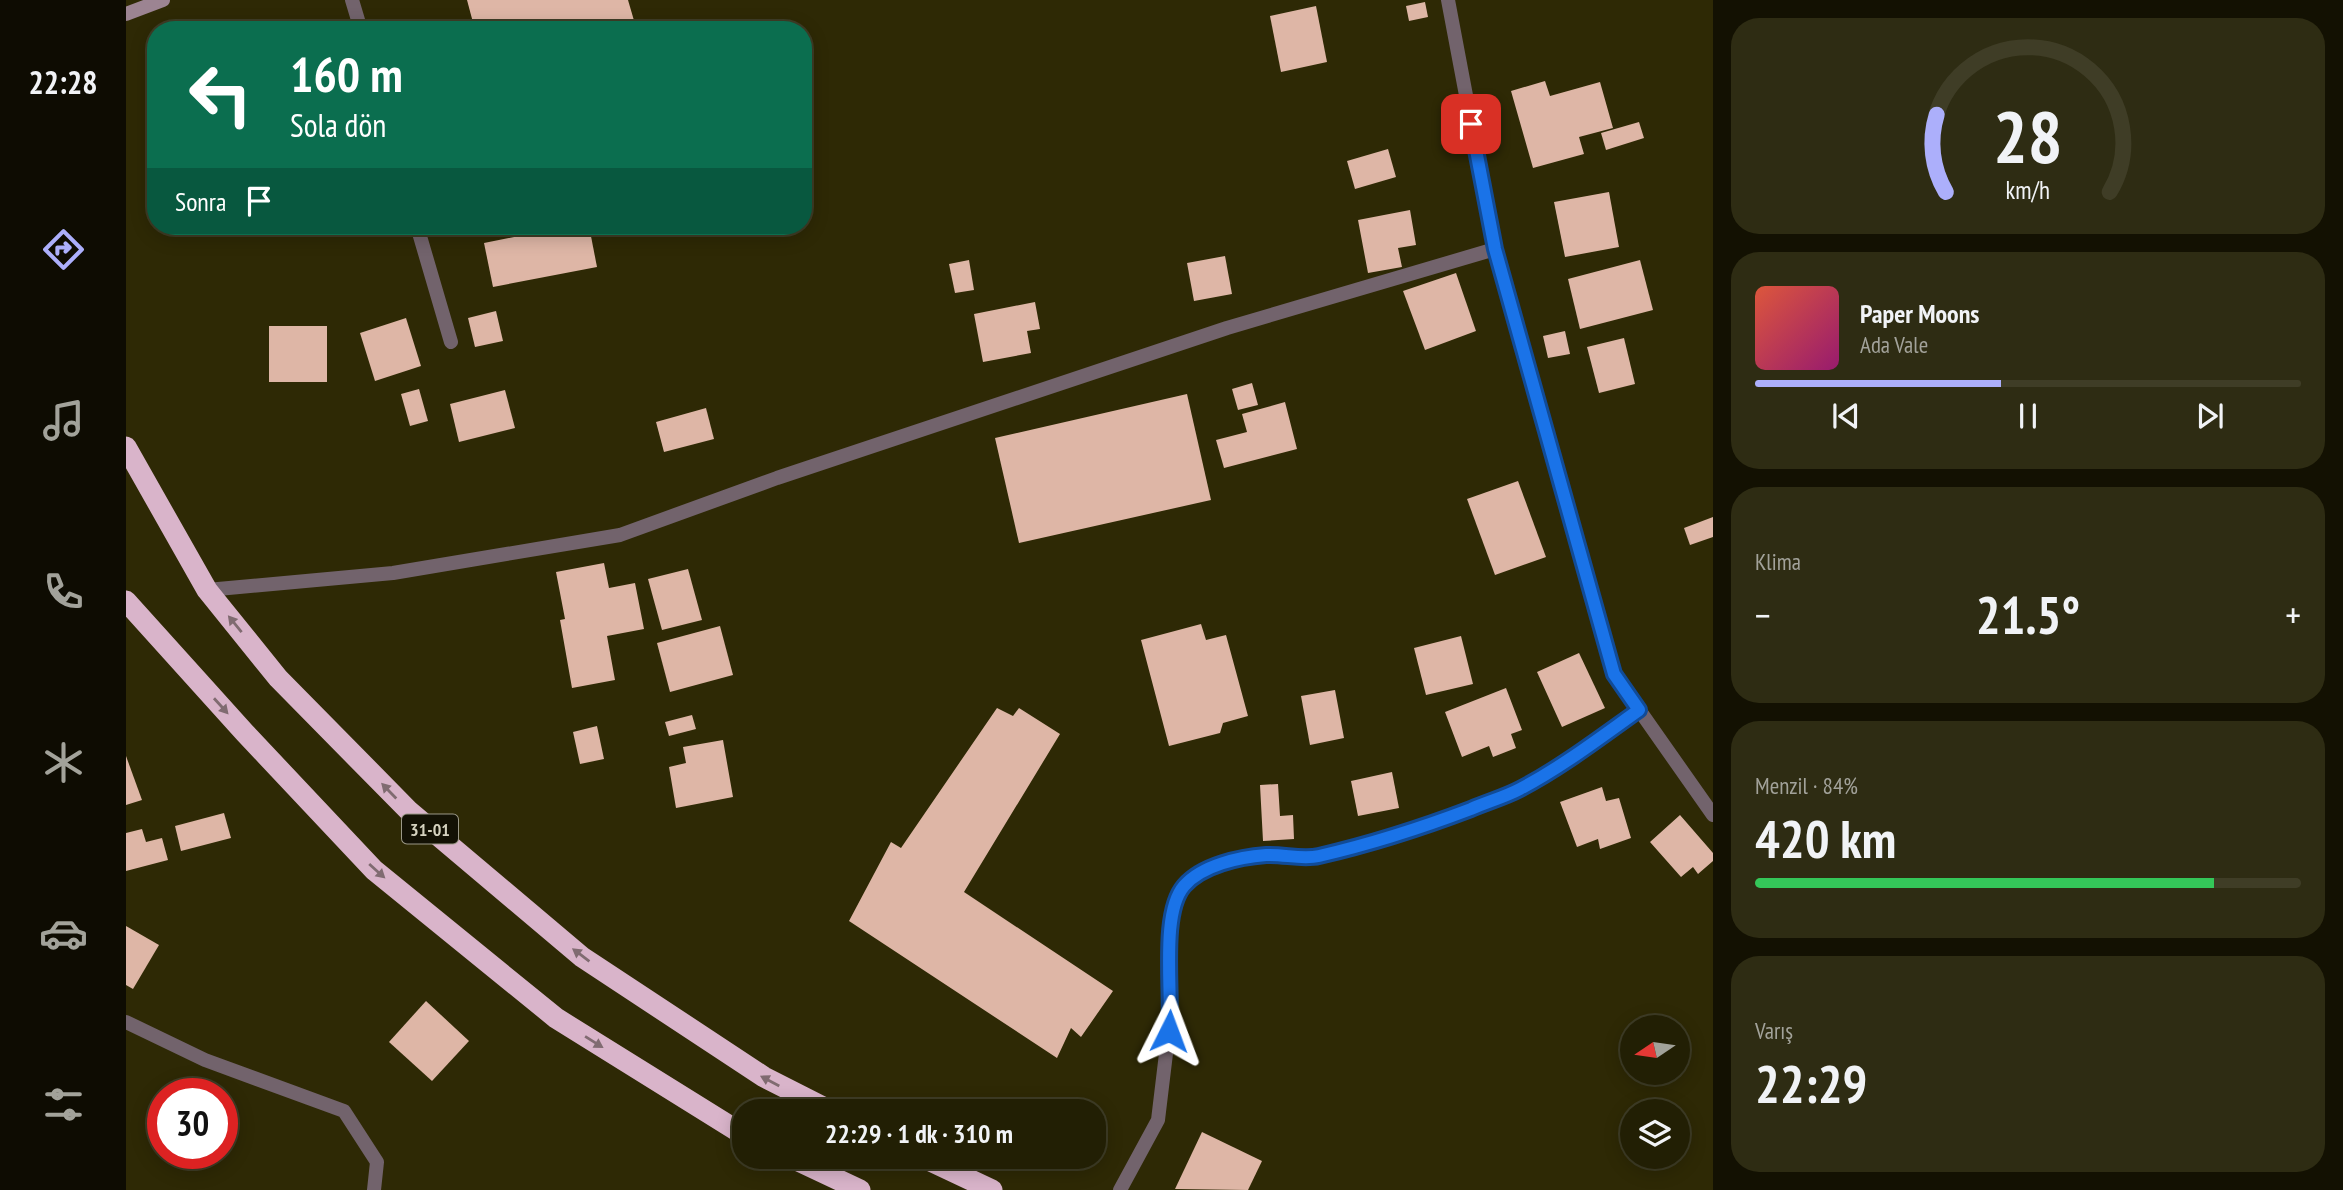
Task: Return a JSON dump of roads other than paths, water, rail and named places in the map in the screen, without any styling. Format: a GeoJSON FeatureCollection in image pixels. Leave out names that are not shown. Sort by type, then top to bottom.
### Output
{"type":"FeatureCollection","features":[{"type":"Feature","properties":{"kind":"highway","name":"31-01"},"geometry":{"type":"LineString","coordinates":[[126,447],[207,590],[278,678],[409,811],[582,957],[764,1077],[807,1099]]}},
{"type":"Feature","properties":{"kind":"highway"},"geometry":{"type":"LineString","coordinates":[[126,601],[374,870],[556,1018],[732,1128]]}},
{"type":"Feature","properties":{"kind":"highway"},"geometry":{"type":"LineString","coordinates":[[815,1169],[860,1190]]}},
{"type":"Feature","properties":{"kind":"highway"},"geometry":{"type":"LineString","coordinates":[[947,1169],[992,1190]]}},
{"type":"Feature","properties":{"kind":"street"},"geometry":{"type":"LineString","coordinates":[[126,14],[163,0]]}},
{"type":"Feature","properties":{"kind":"street"},"geometry":{"type":"LineString","coordinates":[[352,0],[358,21]]}},
{"type":"Feature","properties":{"kind":"street"},"geometry":{"type":"LineString","coordinates":[[1448,0],[1495,249],[1614,674],[1713,815]]}},
{"type":"Feature","properties":{"kind":"street"},"geometry":{"type":"LineString","coordinates":[[420,235],[451,342]]}},
{"type":"Feature","properties":{"kind":"street"},"geometry":{"type":"LineString","coordinates":[[207,590],[394,573],[620,535],[777,478],[1227,328],[1495,249]]}},
{"type":"Feature","properties":{"kind":"street"},"geometry":{"type":"LineString","coordinates":[[1120,1190],[1158,1120],[1171,1012],[1173,909],[1182,887],[1198,873],[1230,861],[1266,855],[1315,857],[1378,841],[1458,814],[1520,789],[1639,710]]}},
{"type":"Feature","properties":{"kind":"street"},"geometry":{"type":"LineString","coordinates":[[126,1022],[205,1060],[344,1111],[377,1161],[374,1190]]}}]}
